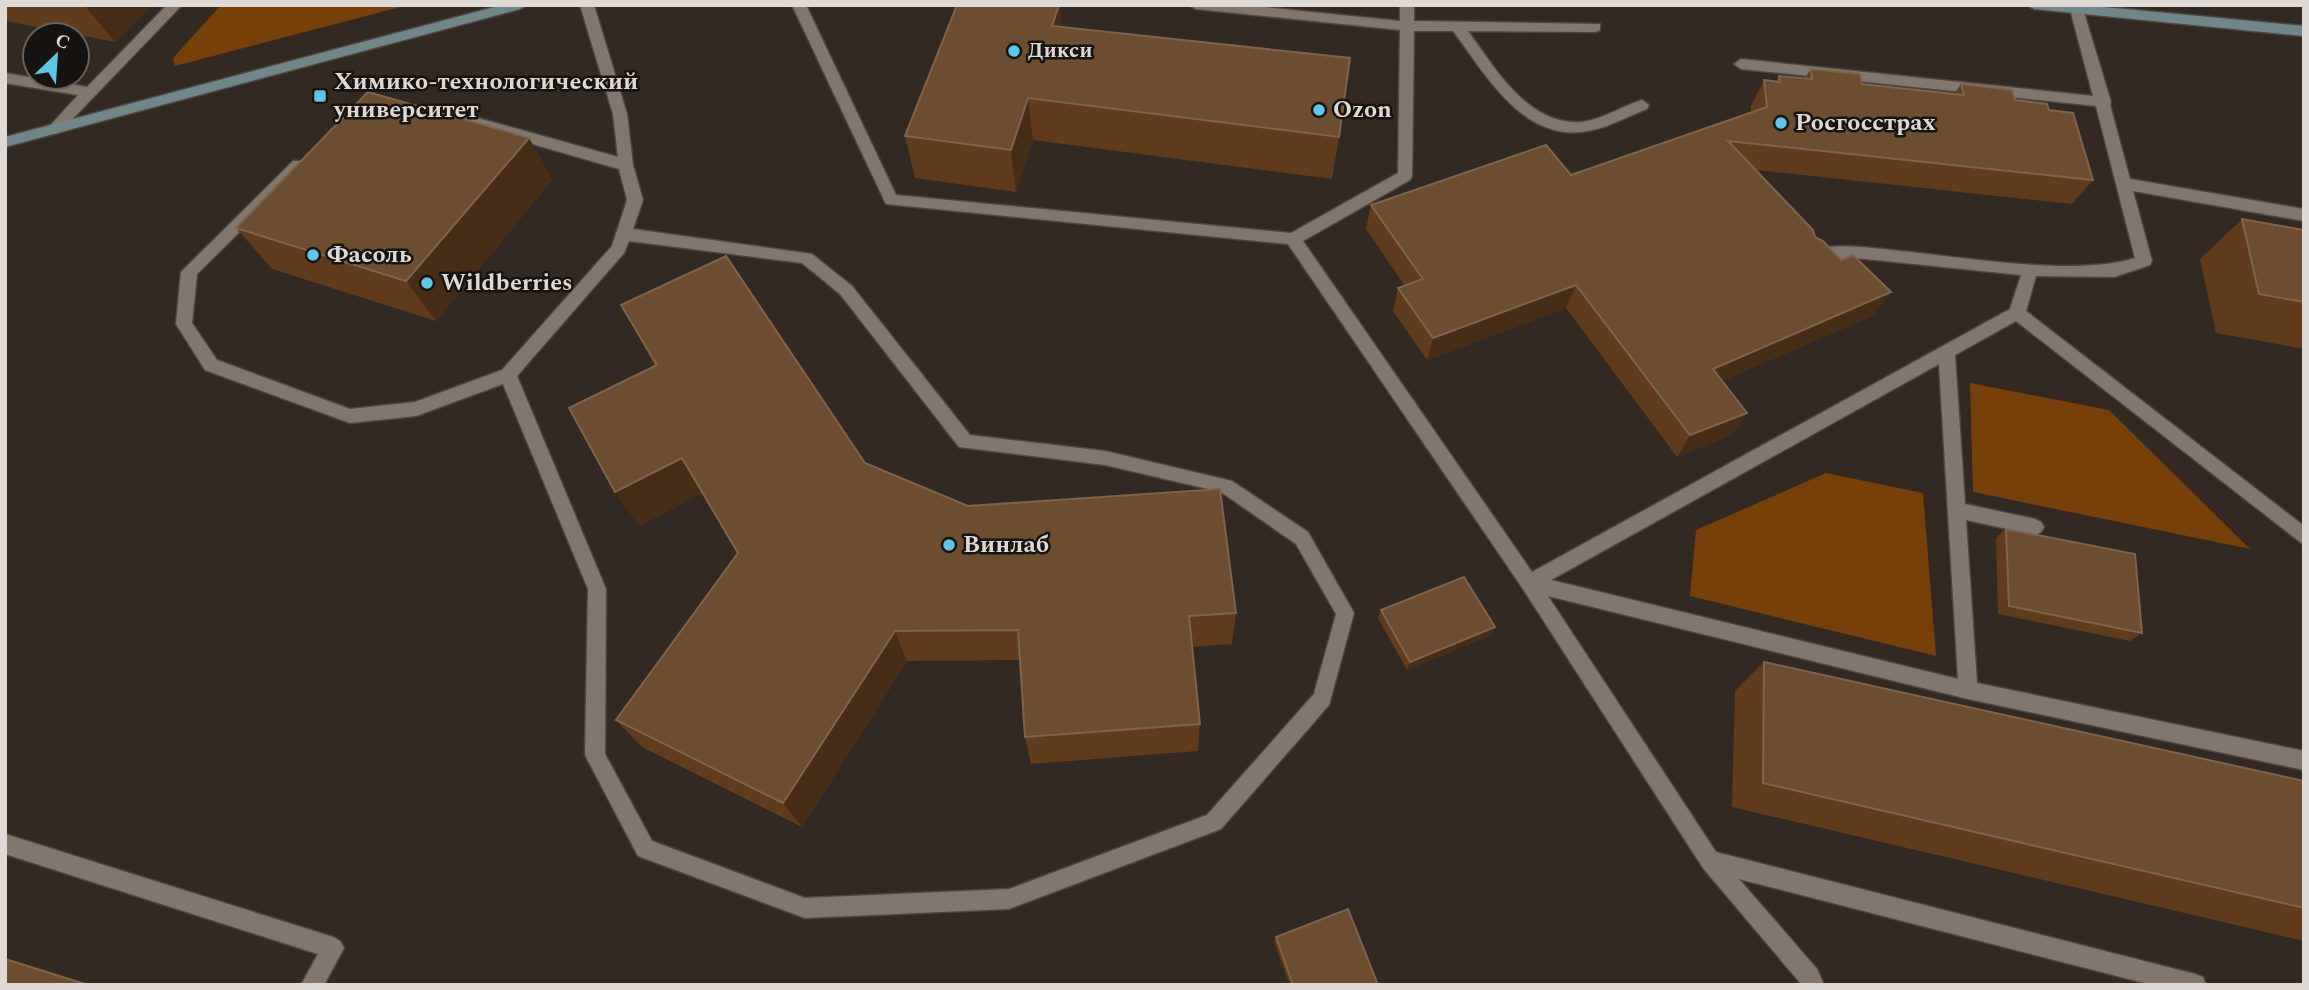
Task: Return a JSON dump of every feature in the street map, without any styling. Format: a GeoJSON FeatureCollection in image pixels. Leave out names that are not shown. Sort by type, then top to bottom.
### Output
{"type":"FeatureCollection","features":[{"type":"Feature","properties":{"kind":"main road"},"geometry":{"type":"LineString","coordinates":[[5,142],[482,10],[520,5]]}},
{"type":"Feature","properties":{"kind":"main road"},"geometry":{"type":"LineString","coordinates":[[2034,5],[2304,31]]}},
{"type":"Feature","properties":{"kind":"lane"},"geometry":{"type":"LineString","coordinates":[[54,129],[175,5]]}},
{"type":"Feature","properties":{"kind":"lane"},"geometry":{"type":"LineString","coordinates":[[306,158],[189,272],[184,324],[211,365],[350,416],[416,409],[508,375],[619,249],[635,200],[626,165],[620,114],[587,5]]}},
{"type":"Feature","properties":{"kind":"lane"},"geometry":{"type":"LineString","coordinates":[[799,5],[891,200],[1293,239],[1405,176],[1407,5]]}},
{"type":"Feature","properties":{"kind":"lane"},"geometry":{"type":"LineString","coordinates":[[1196,5],[1406,26],[1595,27]]}},
{"type":"Feature","properties":{"kind":"lane"},"geometry":{"type":"LineString","coordinates":[[1808,256],[1856,252],[2029,270],[2114,271],[2144,261],[2104,102],[2077,9]]}},
{"type":"Feature","properties":{"kind":"lane"},"geometry":{"type":"LineString","coordinates":[[1457,26],[1515,100],[1546,124],[1582,127],[1642,105]]}},
{"type":"Feature","properties":{"kind":"lane"},"geometry":{"type":"LineString","coordinates":[[1741,64],[2104,102]]}},
{"type":"Feature","properties":{"kind":"lane"},"geometry":{"type":"LineString","coordinates":[[5,78],[89,93]]}},
{"type":"Feature","properties":{"kind":"lane"},"geometry":{"type":"LineString","coordinates":[[394,114],[435,111],[626,165]]}},
{"type":"Feature","properties":{"kind":"lane"},"geometry":{"type":"LineString","coordinates":[[2125,184],[2304,215]]}},
{"type":"Feature","properties":{"kind":"lane"},"geometry":{"type":"LineString","coordinates":[[508,375],[597,589],[595,755],[645,849],[805,908],[1009,899],[1214,821],[1322,699],[1345,612],[1302,538],[1226,486],[1105,458],[965,442],[846,290],[806,258],[624,234]]}},
{"type":"Feature","properties":{"kind":"lane"},"geometry":{"type":"LineString","coordinates":[[1293,239],[1529,583],[1710,861],[1813,985]]}},
{"type":"Feature","properties":{"kind":"lane"},"geometry":{"type":"LineString","coordinates":[[1529,583],[2017,313],[2029,270]]}},
{"type":"Feature","properties":{"kind":"lane"},"geometry":{"type":"LineString","coordinates":[[2017,313],[2304,537]]}},
{"type":"Feature","properties":{"kind":"lane"},"geometry":{"type":"LineString","coordinates":[[1947,354],[1968,690]]}},
{"type":"Feature","properties":{"kind":"lane"},"geometry":{"type":"LineString","coordinates":[[1957,510],[2035,527]]}},
{"type":"Feature","properties":{"kind":"lane"},"geometry":{"type":"LineString","coordinates":[[1529,583],[1968,690],[2304,761]]}},
{"type":"Feature","properties":{"kind":"lane"},"geometry":{"type":"LineString","coordinates":[[5,844],[332,948],[312,985]]}},
{"type":"Feature","properties":{"kind":"lane"},"geometry":{"type":"LineString","coordinates":[[1710,861],[2195,985]]}},
{"type":"Feature","properties":{"kind":"shaded area"},"geometry":{"type":"Polygon","coordinates":[[[221,5],[408,5],[175,66],[173,58],[221,5]]]}},
{"type":"Feature","properties":{"kind":"shaded area"},"geometry":{"type":"Polygon","coordinates":[[[1970,383],[2109,410],[2250,549],[1973,492],[1970,383]]]}},
{"type":"Feature","properties":{"kind":"shaded area"},"geometry":{"type":"Polygon","coordinates":[[[1826,473],[1923,493],[1936,656],[1690,596],[1696,530],[1826,473]]]}},
{"type":"Feature","properties":{"kind":"building"},"geometry":{"type":"Polygon","coordinates":[[[957,5],[1059,5],[1052,26],[1350,58],[1339,137],[1028,98],[1011,150],[905,136],[957,5]]]}},
{"type":"Feature","properties":{"kind":"building"},"geometry":{"type":"Polygon","coordinates":[[[1811,69],[1860,74],[1862,84],[1964,95],[1961,84],[2012,90],[2015,100],[2047,104],[2049,110],[2073,113],[2093,180],[1728,141],[1813,230],[1815,237],[1823,241],[1841,260],[1853,255],[1891,292],[1713,369],[1747,413],[1690,435],[1576,285],[1433,338],[1398,288],[1423,279],[1371,205],[1546,145],[1571,175],[1767,107],[1764,80],[1780,82],[1779,76],[1812,79],[1811,69]]]}},
{"type":"Feature","properties":{"kind":"building"},"geometry":{"type":"Polygon","coordinates":[[[368,92],[529,138],[406,281],[236,228],[368,92]]]}},
{"type":"Feature","properties":{"kind":"building"},"geometry":{"type":"Polygon","coordinates":[[[2242,219],[2304,230],[2304,302],[2259,294],[2242,219]]]}},
{"type":"Feature","properties":{"kind":"building"},"geometry":{"type":"Polygon","coordinates":[[[726,256],[865,463],[968,506],[1220,489],[1236,613],[1189,616],[1200,724],[1025,737],[1018,630],[895,631],[783,803],[616,720],[738,553],[682,458],[615,492],[569,408],[657,365],[621,305],[726,256]]]}},
{"type":"Feature","properties":{"kind":"building"},"geometry":{"type":"Polygon","coordinates":[[[2006,529],[2135,554],[2142,633],[2009,606],[2006,529]]]}},
{"type":"Feature","properties":{"kind":"building"},"geometry":{"type":"Polygon","coordinates":[[[1464,577],[1495,627],[1410,662],[1381,610],[1464,577]]]}},
{"type":"Feature","properties":{"kind":"building"},"geometry":{"type":"Polygon","coordinates":[[[1764,662],[2304,781],[2304,908],[1763,783],[1764,662]]]}},
{"type":"Feature","properties":{"kind":"building"},"geometry":{"type":"Polygon","coordinates":[[[1348,909],[1378,985],[1293,985],[1276,937],[1348,909]]]}},
{"type":"Feature","properties":{"kind":"building"},"geometry":{"type":"Polygon","coordinates":[[[5,959],[88,985],[5,985],[5,959]]]}},
{"type":"Feature","properties":{"kind":"place","name":"Дикси"},"geometry":{"type":"Point","coordinates":[1014,51]}},
{"type":"Feature","properties":{"kind":"place","name":"Химико-технологический университет"},"geometry":{"type":"Point","coordinates":[320,96]}},
{"type":"Feature","properties":{"kind":"place","name":"Ozon"},"geometry":{"type":"Point","coordinates":[1319,110]}},
{"type":"Feature","properties":{"kind":"place","name":"Росгосстрах"},"geometry":{"type":"Point","coordinates":[1781,123]}},
{"type":"Feature","properties":{"kind":"place","name":"Фасоль"},"geometry":{"type":"Point","coordinates":[313,255]}},
{"type":"Feature","properties":{"kind":"place","name":"Wildberries"},"geometry":{"type":"Point","coordinates":[427,283]}},
{"type":"Feature","properties":{"kind":"place","name":"Винлаб"},"geometry":{"type":"Point","coordinates":[949,545]}}]}
